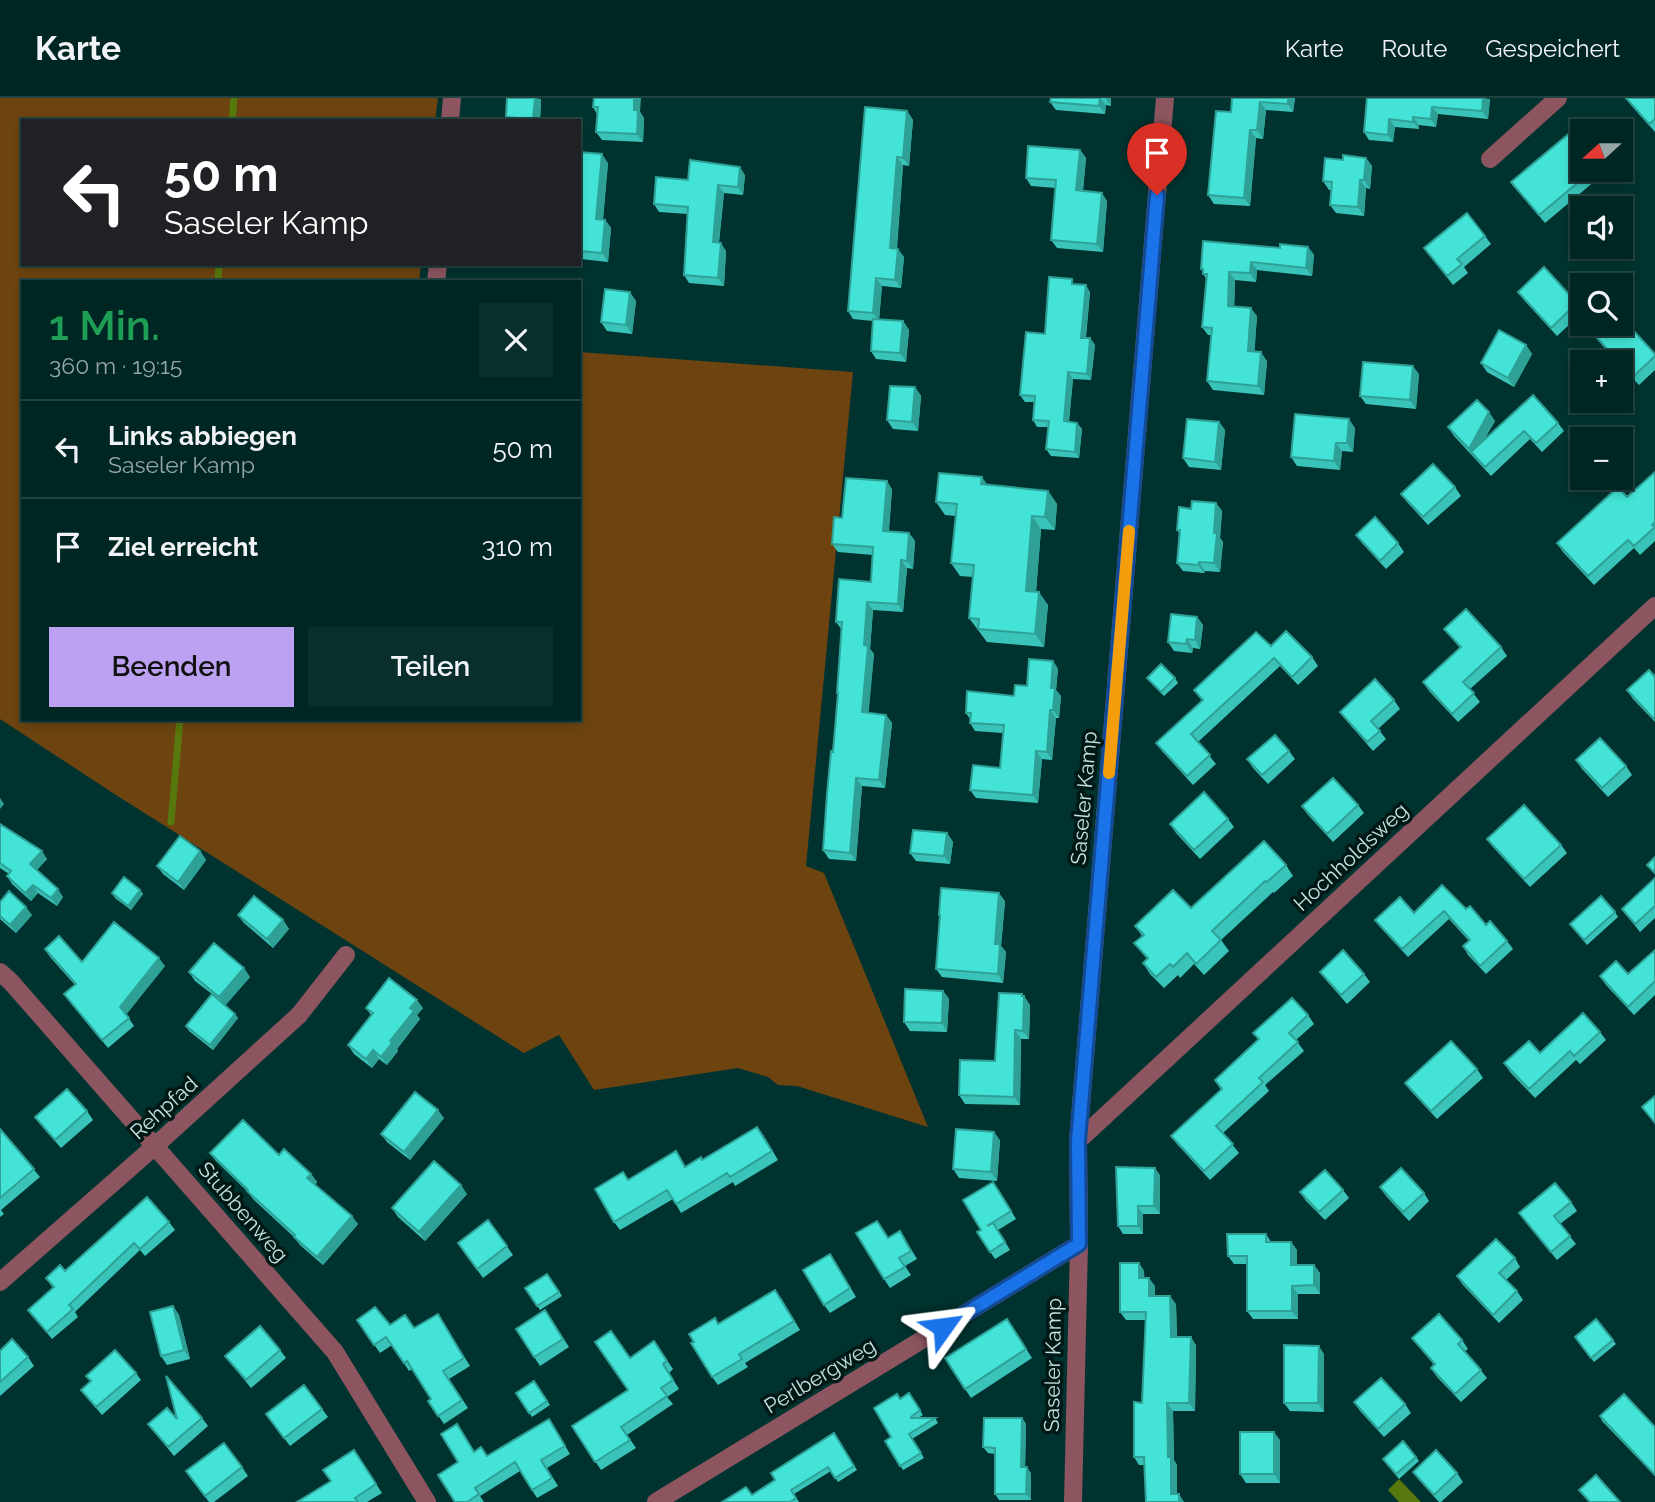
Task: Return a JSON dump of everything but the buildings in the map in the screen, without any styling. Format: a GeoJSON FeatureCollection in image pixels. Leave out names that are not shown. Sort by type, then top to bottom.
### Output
{"type":"FeatureCollection","features":[{"type":"Feature","properties":{"kind":"street"},"geometry":{"type":"LineString","coordinates":[[450,119],[452,98]]}},
{"type":"Feature","properties":{"kind":"street","name":"Saseler Kamp"},"geometry":{"type":"LineString","coordinates":[[1073,1502],[1079,1244],[1078,1141],[1166,98]]}},
{"type":"Feature","properties":{"kind":"street"},"geometry":{"type":"LineString","coordinates":[[1490,159],[1558,98]]}},
{"type":"Feature","properties":{"kind":"street","name":"Hochholdsweg"},"geometry":{"type":"LineString","coordinates":[[1078,1141],[1655,606]]}},
{"type":"Feature","properties":{"kind":"street","name":"Rehpfad"},"geometry":{"type":"LineString","coordinates":[[0,1282],[299,1015],[346,955]]}},
{"type":"Feature","properties":{"kind":"street","name":"Stubbenweg"},"geometry":{"type":"LineString","coordinates":[[0,972],[335,1352],[427,1502]]}},
{"type":"Feature","properties":{"kind":"street","name":"Perlbergweg"},"geometry":{"type":"LineString","coordinates":[[656,1502],[1079,1244]]}},
{"type":"Feature","properties":{"kind":"shaded area"},"geometry":{"type":"Polygon","coordinates":[[[0,98],[438,98],[435,119],[21,119],[21,266],[421,266],[419,280],[21,280],[21,721],[581,721],[581,352],[853,372],[806,866],[824,873],[928,1127],[797,1086],[778,1085],[768,1077],[738,1068],[594,1090],[559,1035],[524,1053],[0,719],[0,98]]]}},
{"type":"Feature","properties":{"kind":"shaded area"},"geometry":{"type":"Polygon","coordinates":[[[1399,1479],[1421,1502],[1399,1502],[1388,1490],[1399,1479]]]}},
{"type":"Feature","properties":{"kind":"waterway"},"geometry":{"type":"LineString","coordinates":[[232,119],[234,98]]}},
{"type":"Feature","properties":{"kind":"waterway"},"geometry":{"type":"LineString","coordinates":[[218,280],[219,266]]}},
{"type":"Feature","properties":{"kind":"waterway"},"geometry":{"type":"LineString","coordinates":[[171,822],[180,721]]}},
{"type":"Feature","properties":{"kind":"slow traffic"},"geometry":{"type":"LineString","coordinates":[[1109,773],[1129,531]]}},
{"type":"Feature","properties":{"kind":"route"},"geometry":{"type":"LineString","coordinates":[[943,1327],[1079,1244],[1078,1141],[1157,195]]}}]}
